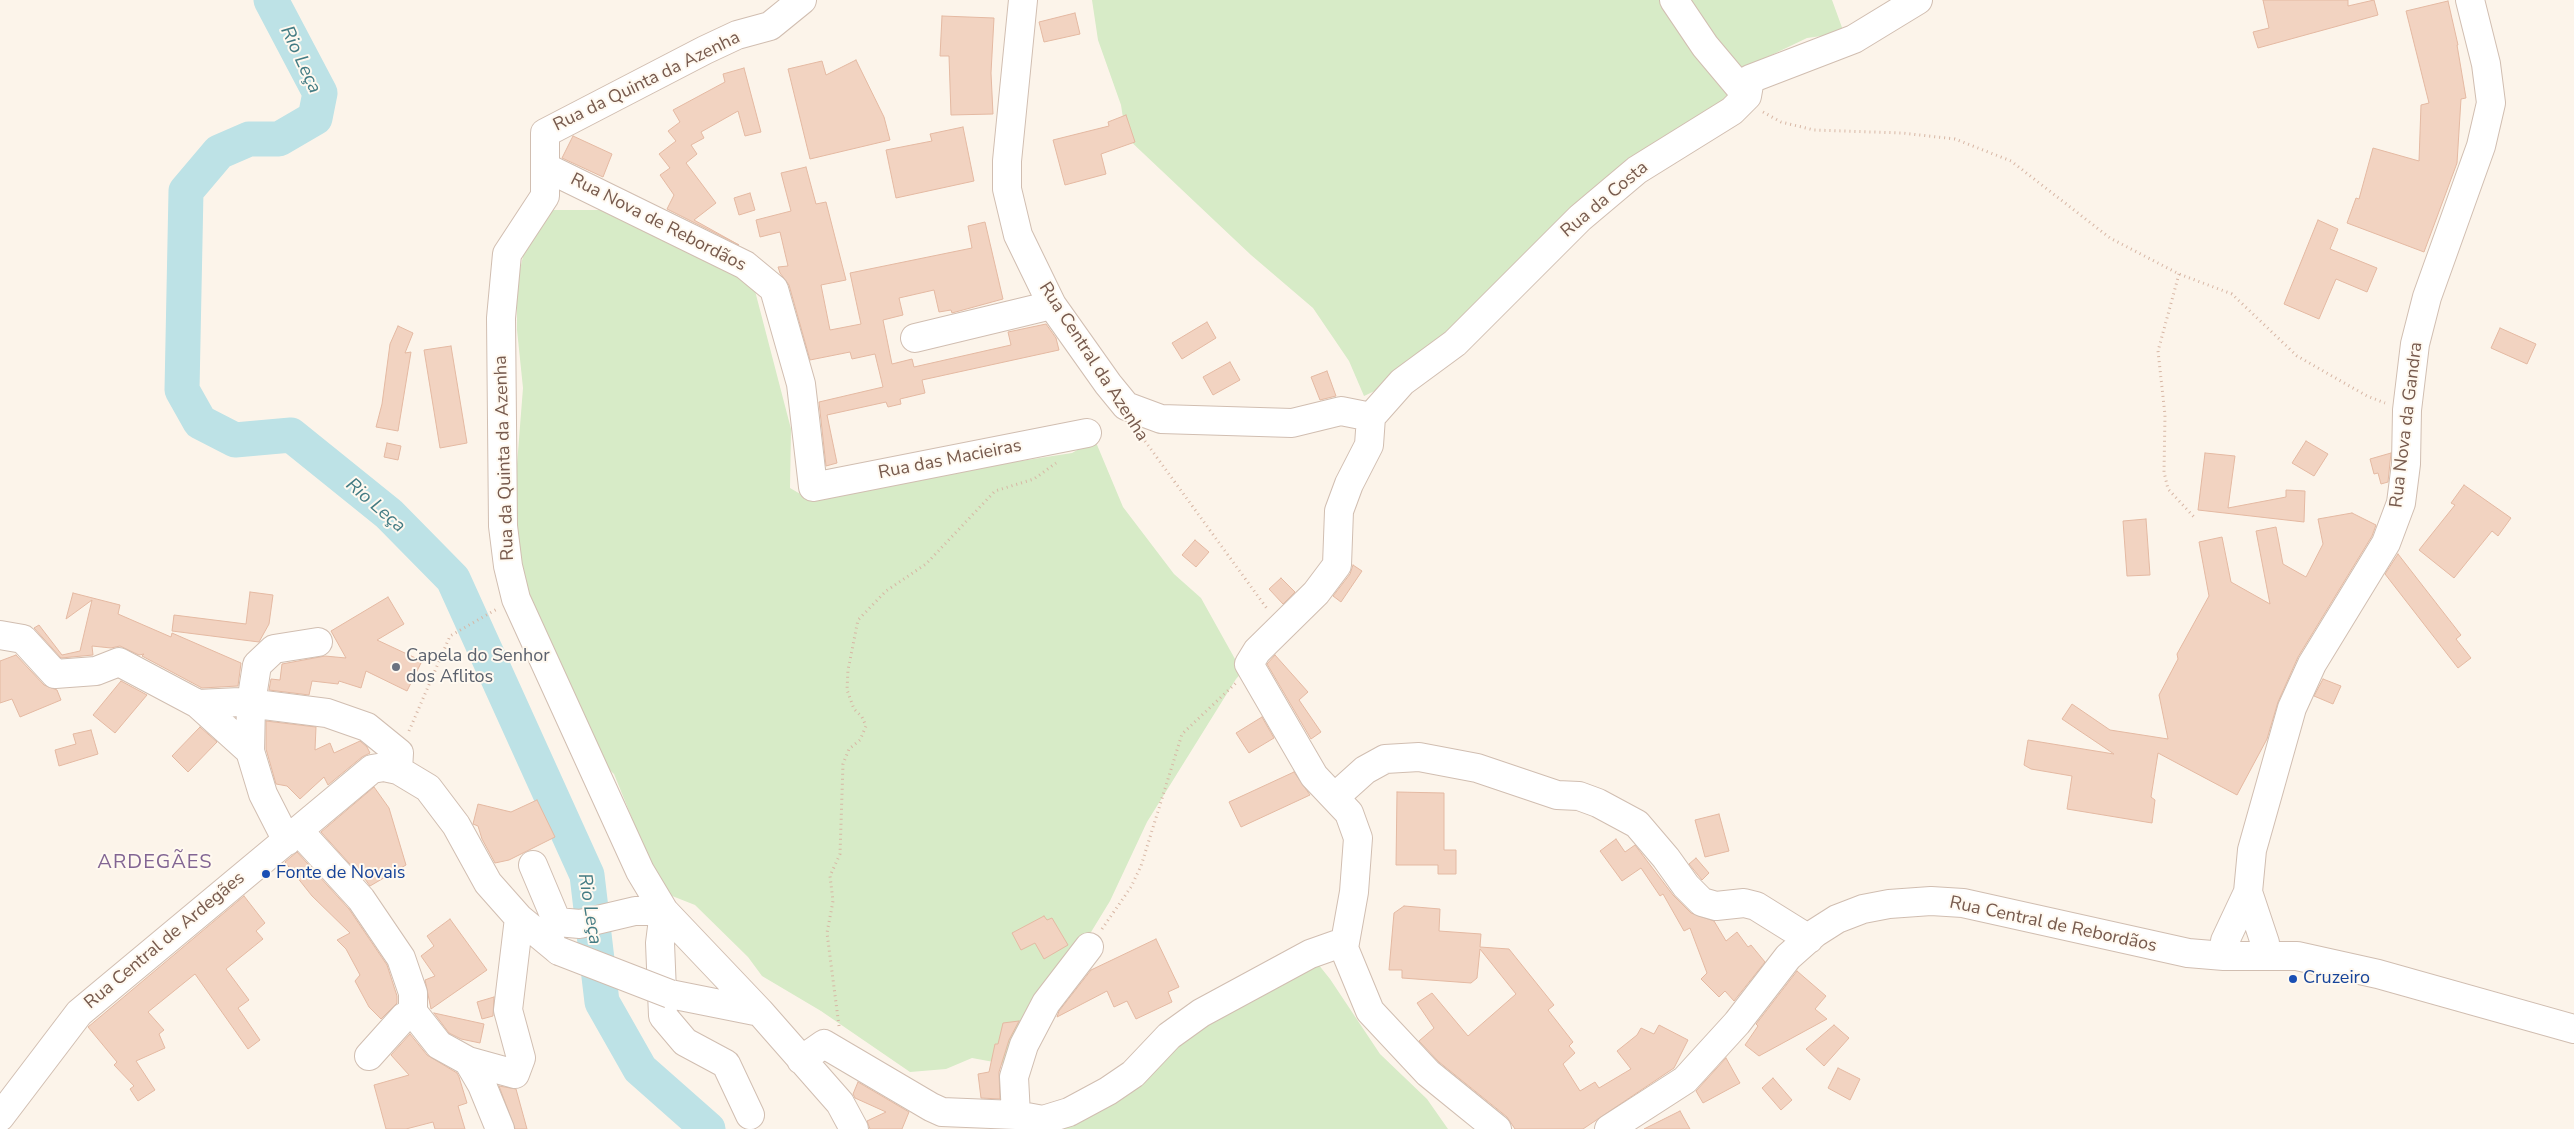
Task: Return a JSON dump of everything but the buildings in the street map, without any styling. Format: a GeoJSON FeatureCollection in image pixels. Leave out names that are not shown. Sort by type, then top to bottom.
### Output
{"type":"FeatureCollection","features":[{"type":"Feature","properties":{"kind":"street","name":"Rua da Quinta da Azenha"},"geometry":{"type":"LineString","coordinates":[[760,1012],[664,910],[640,871],[516,598],[508,566],[503,526],[501,318],[507,254],[544,196],[545,133],[737,35],[770,26],[802,0]]}},
{"type":"Feature","properties":{"kind":"street","name":"Rua Central da Azenha"},"geometry":{"type":"LineString","coordinates":[[1023,0],[1007,161],[1008,189],[1018,235],[1052,305],[1126,406]]}},
{"type":"Feature","properties":{"kind":"street"},"geometry":{"type":"LineString","coordinates":[[1674,0],[1705,46],[1747,96]]}},
{"type":"Feature","properties":{"kind":"street","name":"Rua da Costa"},"geometry":{"type":"LineString","coordinates":[[1371,417],[1402,382],[1455,343],[1580,218],[1637,170],[1732,111],[1747,96],[1750,79],[1854,39],[1918,0]]}},
{"type":"Feature","properties":{"kind":"street","name":"Rua Nova da Gandra"},"geometry":{"type":"LineString","coordinates":[[2224,956],[2225,941],[2248,892],[2252,850],[2292,708],[2312,664],[2386,543],[2401,503],[2406,464],[2407,410],[2415,344],[2427,297],[2481,146],[2491,103],[2486,64],[2470,0]]}},
{"type":"Feature","properties":{"kind":"street","name":"Rua Nova de Rebordãos"},"geometry":{"type":"LineString","coordinates":[[545,167],[745,264],[774,289],[801,384],[812,487]]}},
{"type":"Feature","properties":{"kind":"street"},"geometry":{"type":"LineString","coordinates":[[916,338],[1052,305]]}},
{"type":"Feature","properties":{"kind":"street"},"geometry":{"type":"LineString","coordinates":[[1126,406],[1161,419],[1182,422],[1292,423],[1341,411],[1371,417],[1369,445],[1339,511],[1337,565],[1316,592],[1257,651],[1249,664],[1314,776],[1349,812],[1358,838],[1354,892],[1344,948],[1370,1010],[1428,1073],[1497,1129]]}},
{"type":"Feature","properties":{"kind":"street","name":"Rua das Macieiras"},"geometry":{"type":"LineString","coordinates":[[812,487],[1088,433]]}},
{"type":"Feature","properties":{"kind":"street"},"geometry":{"type":"LineString","coordinates":[[0,635],[23,639],[55,674],[96,671],[119,662],[198,704],[250,751]]}},
{"type":"Feature","properties":{"kind":"street"},"geometry":{"type":"LineString","coordinates":[[318,642],[274,649],[257,665],[251,703],[250,751],[263,794],[293,836],[361,898],[400,958],[413,993],[413,1012],[439,1045],[468,1061],[515,1074],[521,1058],[508,1010],[519,918]]}},
{"type":"Feature","properties":{"kind":"street"},"geometry":{"type":"LineString","coordinates":[[198,704],[251,703],[327,713],[368,727],[399,753],[398,770]]}},
{"type":"Feature","properties":{"kind":"street"},"geometry":{"type":"LineString","coordinates":[[1335,797],[1365,770],[1385,759],[1420,757],[1477,768],[1557,795],[1579,796],[1598,803],[1637,824],[1666,858],[1686,886],[1702,902],[1716,906],[1744,903],[1756,906],[1809,939]]}},
{"type":"Feature","properties":{"kind":"street","name":"Rua Central de Ardegães"},"geometry":{"type":"LineString","coordinates":[[0,1117],[79,1013],[372,769],[384,767],[398,770],[428,788],[456,825],[488,884],[519,918],[559,950],[670,994],[760,1012]]}},
{"type":"Feature","properties":{"kind":"street"},"geometry":{"type":"LineString","coordinates":[[533,865],[557,922],[580,924],[635,911],[664,910],[660,943],[663,1016],[685,1042],[726,1064],[750,1115]]}},
{"type":"Feature","properties":{"kind":"street","name":"Rua Nova da Gandra"},"geometry":{"type":"LineString","coordinates":[[2248,892],[2265,943],[2266,956]]}},
{"type":"Feature","properties":{"kind":"street","name":"Rua Central de Rebordãos"},"geometry":{"type":"LineString","coordinates":[[1609,1129],[1685,1080],[1737,1022],[1788,957],[1837,919],[1863,909],[1931,902],[1963,903],[2188,953],[2224,956],[2297,956],[2378,974],[2574,1029]]}},
{"type":"Feature","properties":{"kind":"street"},"geometry":{"type":"LineString","coordinates":[[801,1060],[824,1044],[942,1112],[1016,1115],[1043,1120],[1069,1112],[1108,1091],[1133,1074],[1169,1036],[1201,1013],[1310,954],[1344,942]]}},
{"type":"Feature","properties":{"kind":"street"},"geometry":{"type":"LineString","coordinates":[[1016,1115],[1014,1077],[1024,1045],[1046,1003],[1089,947]]}},
{"type":"Feature","properties":{"kind":"street"},"geometry":{"type":"LineString","coordinates":[[369,1056],[404,1017],[413,1012]]}},
{"type":"Feature","properties":{"kind":"street"},"geometry":{"type":"LineString","coordinates":[[760,1012],[840,1103],[854,1129]]}},
{"type":"Feature","properties":{"kind":"street"},"geometry":{"type":"LineString","coordinates":[[468,1061],[482,1084],[500,1129]]}},
{"type":"Feature","properties":{"kind":"path"},"geometry":{"type":"LineString","coordinates":[[1747,96],[1766,115],[1780,122],[1814,130],[1902,133],[1955,139],[2011,161],[2110,238],[2180,274],[2232,294],[2304,361],[2367,396],[2407,410]]}},
{"type":"Feature","properties":{"kind":"path"},"geometry":{"type":"LineString","coordinates":[[2180,274],[2158,350],[2165,415],[2164,472],[2168,489],[2194,517]]}},
{"type":"Feature","properties":{"kind":"path","name":"Rua Central da Azenha"},"geometry":{"type":"LineString","coordinates":[[1126,406],[1149,448],[1260,600],[1282,626]]}},
{"type":"Feature","properties":{"kind":"path"},"geometry":{"type":"LineString","coordinates":[[841,1054],[827,933],[833,901],[830,876],[840,854],[843,764],[849,749],[860,740],[866,726],[862,717],[854,709],[847,690],[848,670],[858,620],[886,591],[926,564],[995,491],[1034,479],[1060,460]]}},
{"type":"Feature","properties":{"kind":"path"},"geometry":{"type":"LineString","coordinates":[[404,733],[409,731],[450,636],[487,614]]}},
{"type":"Feature","properties":{"kind":"path"},"geometry":{"type":"LineString","coordinates":[[1089,947],[1131,887],[1141,866],[1182,734],[1240,680],[1249,664]]}},
{"type":"Feature","properties":{"kind":"green space"},"geometry":{"type":"Polygon","coordinates":[[[1092,0],[1832,0],[1844,33],[1807,38],[1759,61],[1722,104],[1467,328],[1394,382],[1364,396],[1349,361],[1313,308],[1251,255],[1126,137],[1121,105],[1098,40],[1092,0]]]}},
{"type":"Feature","properties":{"kind":"green space"},"geometry":{"type":"Polygon","coordinates":[[[553,210],[604,210],[674,234],[754,287],[791,429],[790,488],[809,499],[898,480],[1072,453],[1095,440],[1123,507],[1174,574],[1201,598],[1235,659],[1244,670],[1236,679],[1147,822],[1110,901],[1010,1065],[972,1058],[946,1069],[910,1072],[821,1011],[762,976],[748,957],[695,905],[662,892],[614,774],[588,749],[521,616],[498,586],[489,516],[516,477],[523,388],[517,330],[517,282],[529,231],[553,210]]]}},
{"type":"Feature","properties":{"kind":"green space"},"geometry":{"type":"Polygon","coordinates":[[[1302,944],[1330,979],[1380,1054],[1427,1099],[1448,1129],[1049,1129],[1302,944]]]}},
{"type":"Feature","properties":{"kind":"waterway","name":"Rio Leça"},"geometry":{"type":"LineString","coordinates":[[271,0],[320,93],[315,118],[279,139],[249,139],[219,152],[186,191],[182,390],[200,422],[235,440],[291,435],[389,514],[453,579],[587,875],[602,1002],[640,1069],[708,1129]]}},
{"type":"Feature","properties":{"kind":"place","name":"Capela do Senhor dos Aflitos"},"geometry":{"type":"Point","coordinates":[396,667]}},
{"type":"Feature","properties":{"kind":"place","name":"Fonte de Novais"},"geometry":{"type":"Point","coordinates":[266,874]}},
{"type":"Feature","properties":{"kind":"place","name":"Cruzeiro"},"geometry":{"type":"Point","coordinates":[2293,979]}},
{"type":"Feature","properties":{"kind":"district","name":"ARDEGÃES"},"geometry":{"type":"Point","coordinates":[155,863]}}]}
